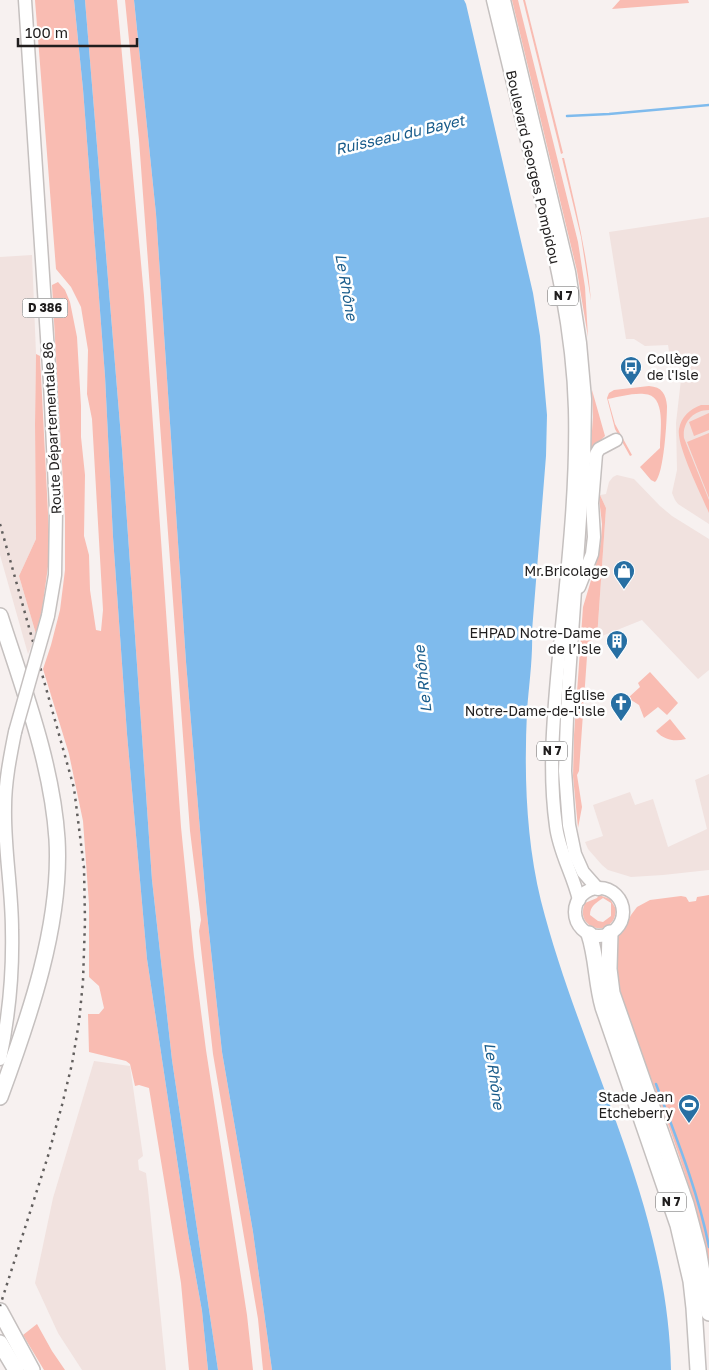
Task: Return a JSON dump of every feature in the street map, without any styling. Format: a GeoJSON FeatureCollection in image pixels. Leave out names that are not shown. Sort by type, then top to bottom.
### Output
{"type":"FeatureCollection","features":[{"type":"Feature","properties":{"kind":"highway"},"geometry":{"type":"LineString","coordinates":[[0,616],[44,761],[52,803],[57,857],[52,914],[38,980],[27,1021],[0,1096]]}},
{"type":"Feature","properties":{"kind":"highway","name":"N 7"},"geometry":{"type":"LineString","coordinates":[[610,933],[609,969],[612,993],[686,1204],[698,1249],[709,1313]]}},
{"type":"Feature","properties":{"kind":"highway","name":"N 7"},"geometry":{"type":"LineString","coordinates":[[589,934],[603,1007],[678,1224],[691,1281],[698,1370]]}},
{"type":"Feature","properties":{"kind":"highway"},"geometry":{"type":"LineString","coordinates":[[0,1311],[32,1370]]}},
{"type":"Feature","properties":{"kind":"highway"},"geometry":{"type":"LineString","coordinates":[[2,1346],[16,1370]]}},
{"type":"Feature","properties":{"kind":"main road","name":"Route Départementale 86"},"geometry":{"type":"LineString","coordinates":[[0,1059],[10,991],[12,928],[5,808],[8,764],[15,732],[48,616],[55,575],[56,510],[50,384],[25,0]]}},
{"type":"Feature","properties":{"kind":"main road","name":"Boulevard Georges Pompidou"},"geometry":{"type":"LineString","coordinates":[[493,0],[561,283],[572,359],[575,451],[552,756],[553,804],[556,827],[563,857],[579,900]]}},
{"type":"Feature","properties":{"kind":"main road","name":"Boulevard Georges Pompidou"},"geometry":{"type":"LineString","coordinates":[[504,0],[569,272],[580,343],[586,428],[564,747],[566,799],[569,825],[577,862],[598,889]]}},
{"type":"Feature","properties":{"kind":"main road"},"geometry":{"type":"LineString","coordinates":[[575,599],[592,554],[594,537],[592,503],[596,454],[599,449],[616,440]]}},
{"type":"Feature","properties":{"kind":"main road"},"geometry":{"type":"LineString","coordinates":[[598,889],[607,890],[615,894],[622,906],[622,919],[617,927],[610,933],[602,936],[589,934],[581,928],[576,919],[576,909],[579,900],[587,892],[598,889]]}},
{"type":"Feature","properties":{"kind":"shaded area"},"geometry":{"type":"Polygon","coordinates":[[[35,0],[74,0],[83,89],[105,376],[113,537],[127,734],[147,959],[188,1233],[202,1311],[208,1370],[189,1370],[181,1283],[149,1088],[139,1085],[135,1086],[130,1064],[126,1061],[89,1052],[88,1014],[99,1014],[104,1008],[99,986],[89,977],[89,904],[83,821],[69,754],[43,669],[60,610],[65,570],[65,518],[52,285],[58,282],[65,290],[70,302],[77,337],[81,437],[85,475],[84,536],[89,555],[90,590],[96,630],[101,631],[103,610],[92,419],[87,394],[88,350],[81,307],[71,287],[56,269],[35,0]]]}},
{"type":"Feature","properties":{"kind":"shaded area"},"geometry":{"type":"Polygon","coordinates":[[[85,0],[117,0],[144,296],[181,827],[194,957],[206,1050],[247,1315],[253,1370],[218,1370],[172,1060],[152,880],[122,449],[85,0]]]}},
{"type":"Feature","properties":{"kind":"shaded area"},"geometry":{"type":"Polygon","coordinates":[[[125,0],[134,0],[156,214],[186,662],[207,914],[222,1052],[253,1232],[272,1370],[263,1370],[258,1319],[213,1054],[199,931],[201,920],[190,831],[139,140],[125,0]]]}},
{"type":"Feature","properties":{"kind":"shaded area"},"geometry":{"type":"Polygon","coordinates":[[[512,0],[518,0],[578,242],[585,287],[588,337],[577,271],[512,0]]]}},
{"type":"Feature","properties":{"kind":"shaded area"},"geometry":{"type":"Polygon","coordinates":[[[523,0],[525,0],[563,153],[561,154],[523,0]]]}},
{"type":"Feature","properties":{"kind":"shaded area"},"geometry":{"type":"Polygon","coordinates":[[[620,0],[688,0],[689,3],[612,9],[620,0]]]}},
{"type":"Feature","properties":{"kind":"shaded area"},"geometry":{"type":"Polygon","coordinates":[[[562,158],[564,158],[580,229],[591,301],[581,237],[562,158]]]}},
{"type":"Feature","properties":{"kind":"shaded area","name":"Collège de l'Isle"},"geometry":{"type":"Polygon","coordinates":[[[709,217],[709,524],[678,504],[672,493],[677,470],[676,423],[683,362],[669,351],[668,345],[645,346],[634,339],[626,339],[609,232],[709,217]]]}},
{"type":"Feature","properties":{"kind":"shaded area"},"geometry":{"type":"Polygon","coordinates":[[[32,255],[36,354],[36,539],[19,576],[36,634],[28,654],[0,555],[0,257],[32,255]]]}},
{"type":"Feature","properties":{"kind":"shaded area"},"geometry":{"type":"Polygon","coordinates":[[[36,354],[40,356],[50,552],[42,610],[36,634],[19,576],[36,539],[36,354]]]}},
{"type":"Feature","properties":{"kind":"shaded area"},"geometry":{"type":"Polygon","coordinates":[[[649,386],[657,388],[662,392],[666,398],[667,406],[663,459],[655,482],[640,467],[660,448],[661,415],[656,400],[644,394],[608,399],[615,424],[632,455],[630,456],[615,429],[607,398],[609,393],[614,390],[649,386]]]}},
{"type":"Feature","properties":{"kind":"shaded area"},"geometry":{"type":"Polygon","coordinates":[[[592,390],[605,436],[599,442],[589,473],[593,417],[592,390]]]}},
{"type":"Feature","properties":{"kind":"shaded area"},"geometry":{"type":"Polygon","coordinates":[[[701,405],[709,405],[709,410],[698,412],[690,418],[685,427],[684,438],[709,500],[709,513],[685,458],[679,437],[680,425],[684,417],[701,405]]]}},
{"type":"Feature","properties":{"kind":"shaded area"},"geometry":{"type":"Polygon","coordinates":[[[709,413],[709,430],[694,436],[689,422],[709,413]]]}},
{"type":"Feature","properties":{"kind":"shaded area"},"geometry":{"type":"Polygon","coordinates":[[[709,433],[709,498],[687,442],[709,433]]]}},
{"type":"Feature","properties":{"kind":"shaded area"},"geometry":{"type":"Polygon","coordinates":[[[617,475],[634,479],[672,516],[709,539],[709,670],[698,679],[642,620],[597,638],[606,508],[600,495],[606,494],[609,482],[617,475]]]}},
{"type":"Feature","properties":{"kind":"shaded area"},"geometry":{"type":"Polygon","coordinates":[[[600,495],[606,508],[597,638],[588,642],[579,771],[577,775],[582,807],[578,828],[573,776],[574,735],[583,607],[601,541],[600,495]]]}},
{"type":"Feature","properties":{"kind":"shaded area"},"geometry":{"type":"Polygon","coordinates":[[[650,672],[678,703],[667,715],[658,707],[644,718],[639,705],[628,698],[640,687],[638,683],[650,672]]]}},
{"type":"Feature","properties":{"kind":"shaded area"},"geometry":{"type":"Polygon","coordinates":[[[670,719],[686,739],[670,740],[656,731],[670,719]]]}},
{"type":"Feature","properties":{"kind":"shaded area"},"geometry":{"type":"Polygon","coordinates":[[[709,774],[709,870],[631,877],[608,870],[588,849],[585,842],[603,836],[593,805],[630,792],[635,805],[653,799],[668,847],[707,829],[695,780],[709,774]]]}},
{"type":"Feature","properties":{"kind":"shaded area"},"geometry":{"type":"Polygon","coordinates":[[[599,895],[610,899],[616,909],[614,919],[603,928],[589,925],[585,920],[583,912],[585,903],[597,898],[599,895]],[[603,898],[592,907],[590,915],[603,922],[611,916],[611,903],[603,898]]]}},
{"type":"Feature","properties":{"kind":"shaded area","name":"Stade Jean Etcheberry"},"geometry":{"type":"Polygon","coordinates":[[[709,895],[709,1265],[685,1173],[631,1025],[625,1015],[618,995],[614,939],[622,933],[637,907],[650,900],[681,896],[686,897],[689,902],[696,901],[697,897],[709,895]]]}},
{"type":"Feature","properties":{"kind":"shaded area"},"geometry":{"type":"Polygon","coordinates":[[[94,1061],[130,1066],[143,1156],[138,1160],[139,1170],[146,1173],[148,1189],[166,1370],[82,1370],[58,1333],[35,1283],[53,1198],[94,1061]]]}},
{"type":"Feature","properties":{"kind":"shaded area"},"geometry":{"type":"Polygon","coordinates":[[[37,1324],[65,1370],[44,1370],[23,1335],[37,1324]]]}},
{"type":"Feature","properties":{"kind":"water"},"geometry":{"type":"Polygon","coordinates":[[[74,0],[85,0],[122,449],[152,880],[172,1060],[218,1370],[208,1370],[202,1311],[188,1233],[147,959],[127,734],[113,537],[105,376],[83,89],[74,0]]]}},
{"type":"Feature","properties":{"kind":"water","name":"Le Rhône"},"geometry":{"type":"Polygon","coordinates":[[[134,0],[464,0],[466,4],[533,293],[540,336],[547,415],[546,456],[526,735],[527,807],[532,854],[541,901],[558,959],[620,1132],[639,1190],[655,1249],[666,1309],[671,1370],[272,1370],[253,1232],[222,1052],[207,914],[186,662],[156,214],[134,0]]]}},
{"type":"Feature","properties":{"kind":"waterway","name":"Ruisseau du Bayet"},"geometry":{"type":"LineString","coordinates":[[567,116],[709,105]]}},
{"type":"Feature","properties":{"kind":"waterway"},"geometry":{"type":"LineString","coordinates":[[656,1084],[693,1185],[709,1247]]}},
{"type":"Feature","properties":{"kind":"railway"},"geometry":{"type":"LineString","coordinates":[[0,524],[74,788],[84,868],[85,921],[83,981],[72,1064],[48,1156],[0,1306]]}},
{"type":"Feature","properties":{"kind":"place","name":"Collège de l'Isle"},"geometry":{"type":"Point","coordinates":[631,386]}},
{"type":"Feature","properties":{"kind":"place","name":"Mr.Bricolage"},"geometry":{"type":"Point","coordinates":[624,590]}},
{"type":"Feature","properties":{"kind":"place","name":"EHPAD Notre-Dame de l’Isle"},"geometry":{"type":"Point","coordinates":[617,660]}},
{"type":"Feature","properties":{"kind":"place","name":"Église Notre-Dame-de-l'Isle"},"geometry":{"type":"Point","coordinates":[621,722]}},
{"type":"Feature","properties":{"kind":"place","name":"Stade Jean Etcheberry"},"geometry":{"type":"Point","coordinates":[689,1124]}}]}
